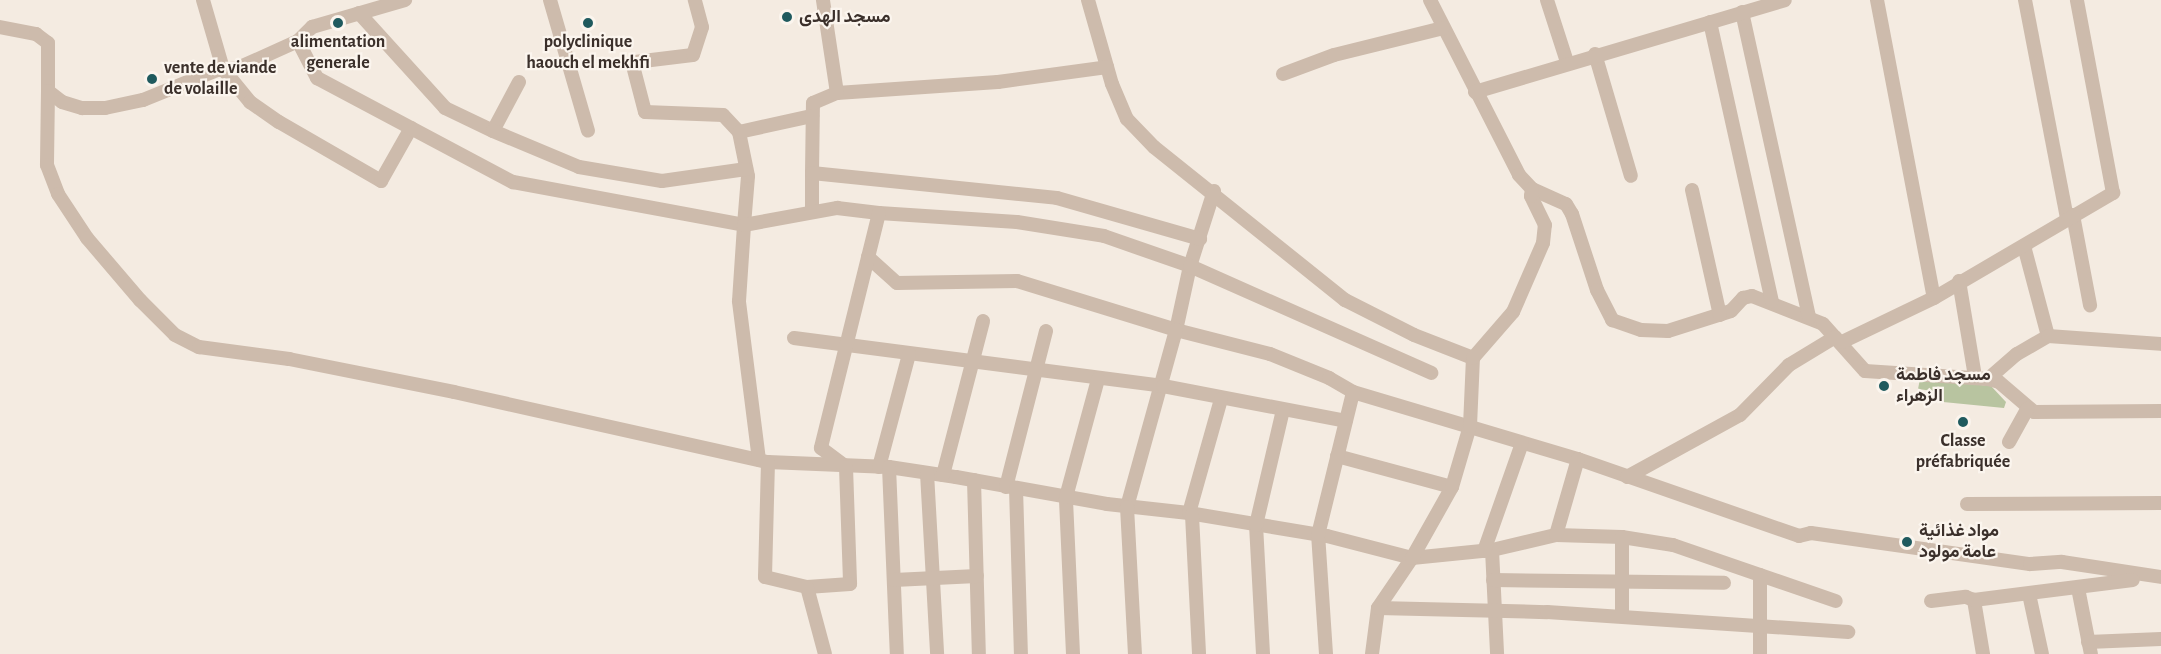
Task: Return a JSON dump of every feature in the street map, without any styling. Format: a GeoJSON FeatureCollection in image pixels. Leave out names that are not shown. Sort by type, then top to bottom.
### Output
{"type":"FeatureCollection","features":[{"type":"Feature","properties":{"kind":"street"},"geometry":{"type":"LineString","coordinates":[[202,0],[223,69],[250,102],[381,182],[411,128]]}},
{"type":"Feature","properties":{"kind":"street"},"geometry":{"type":"LineString","coordinates":[[550,0],[588,131]]}},
{"type":"Feature","properties":{"kind":"street"},"geometry":{"type":"LineString","coordinates":[[695,0],[702,27],[693,55],[633,64],[645,112],[723,115],[739,132],[746,169],[739,301],[764,461],[765,577],[807,587],[850,584],[846,467]]}},
{"type":"Feature","properties":{"kind":"street"},"geometry":{"type":"LineString","coordinates":[[823,0],[837,93]]}},
{"type":"Feature","properties":{"kind":"street"},"geometry":{"type":"LineString","coordinates":[[1088,0],[1107,67],[1126,119],[1154,147],[1214,191],[1345,300],[1414,335],[1473,358]]}},
{"type":"Feature","properties":{"kind":"street"},"geometry":{"type":"LineString","coordinates":[[1430,0],[1519,175],[1533,189],[1566,204],[1612,320],[1641,330],[1661,331],[1731,311],[1743,298],[1752,296],[1772,301],[1823,324],[1839,339],[1847,354],[1865,371],[1982,378],[1999,382],[2034,412],[2161,411]]}},
{"type":"Feature","properties":{"kind":"street"},"geometry":{"type":"LineString","coordinates":[[1547,0],[1567,62]]}},
{"type":"Feature","properties":{"kind":"street"},"geometry":{"type":"LineString","coordinates":[[1475,92],[1567,62],[1785,0]]}},
{"type":"Feature","properties":{"kind":"street"},"geometry":{"type":"LineString","coordinates":[[1877,0],[1934,298]]}},
{"type":"Feature","properties":{"kind":"street"},"geometry":{"type":"LineString","coordinates":[[2025,0],[2090,305]]}},
{"type":"Feature","properties":{"kind":"street"},"geometry":{"type":"LineString","coordinates":[[1627,477],[1740,415],[1789,365],[1839,339],[1934,298],[1959,281],[2024,246],[2114,191],[2077,0]]}},
{"type":"Feature","properties":{"kind":"street"},"geometry":{"type":"LineString","coordinates":[[48,91],[62,102],[82,108],[105,108],[142,100],[223,69],[238,68],[298,41],[312,27],[396,1]]}},
{"type":"Feature","properties":{"kind":"street"},"geometry":{"type":"LineString","coordinates":[[1742,12],[1809,318]]}},
{"type":"Feature","properties":{"kind":"street"},"geometry":{"type":"LineString","coordinates":[[359,13],[445,108],[579,167],[619,177],[662,181],[746,169]]}},
{"type":"Feature","properties":{"kind":"street"},"geometry":{"type":"LineString","coordinates":[[1710,22],[1772,301]]}},
{"type":"Feature","properties":{"kind":"street"},"geometry":{"type":"LineString","coordinates":[[0,27],[36,34],[48,43],[47,165],[58,194],[87,238],[175,335],[199,347],[289,358],[764,461],[846,467],[884,467],[943,475],[1127,507],[1191,514],[1318,535],[1412,558],[1488,551],[1556,535],[1622,537],[1673,545],[1836,601]]}},
{"type":"Feature","properties":{"kind":"street"},"geometry":{"type":"LineString","coordinates":[[1283,74],[1334,55],[1443,28]]}},
{"type":"Feature","properties":{"kind":"street"},"geometry":{"type":"LineString","coordinates":[[298,41],[317,78],[513,182],[744,225],[837,208],[1017,222],[1104,236],[1190,266],[1431,373]]}},
{"type":"Feature","properties":{"kind":"street"},"geometry":{"type":"LineString","coordinates":[[1595,54],[1631,176]]}},
{"type":"Feature","properties":{"kind":"street"},"geometry":{"type":"LineString","coordinates":[[812,212],[813,103],[837,93],[998,82],[1107,67]]}},
{"type":"Feature","properties":{"kind":"street"},"geometry":{"type":"LineString","coordinates":[[493,131],[519,82]]}},
{"type":"Feature","properties":{"kind":"street"},"geometry":{"type":"LineString","coordinates":[[739,132],[812,116]]}},
{"type":"Feature","properties":{"kind":"street"},"geometry":{"type":"LineString","coordinates":[[812,174],[1057,198],[1200,238]]}},
{"type":"Feature","properties":{"kind":"street"},"geometry":{"type":"LineString","coordinates":[[1372,654],[1378,608],[1412,558],[1452,487],[1470,426],[1473,358],[1513,312],[1536,262],[1545,225],[1531,196],[1533,189]]}},
{"type":"Feature","properties":{"kind":"street"},"geometry":{"type":"LineString","coordinates":[[1692,190],[1720,315]]}},
{"type":"Feature","properties":{"kind":"street"},"geometry":{"type":"LineString","coordinates":[[1135,654],[1127,507],[1163,386],[1190,266],[1214,191]]}},
{"type":"Feature","properties":{"kind":"street"},"geometry":{"type":"LineString","coordinates":[[846,467],[821,448],[839,386],[845,346],[879,213]]}},
{"type":"Feature","properties":{"kind":"street"},"geometry":{"type":"LineString","coordinates":[[2024,246],[2048,336]]}},
{"type":"Feature","properties":{"kind":"street"},"geometry":{"type":"LineString","coordinates":[[868,257],[897,283],[1017,281],[1176,330],[1270,354],[1329,378],[1353,392],[1578,459],[1799,536],[1811,534],[2159,577]]}},
{"type":"Feature","properties":{"kind":"street"},"geometry":{"type":"LineString","coordinates":[[1959,281],[1982,378]]}},
{"type":"Feature","properties":{"kind":"street"},"geometry":{"type":"LineString","coordinates":[[943,475],[983,321]]}},
{"type":"Feature","properties":{"kind":"street"},"geometry":{"type":"LineString","coordinates":[[1021,654],[1011,487],[1046,331]]}},
{"type":"Feature","properties":{"kind":"street"},"geometry":{"type":"LineString","coordinates":[[1982,378],[2048,336],[2161,344]]}},
{"type":"Feature","properties":{"kind":"street"},"geometry":{"type":"LineString","coordinates":[[794,338],[1036,372],[1163,386],[1221,399],[1346,421]]}},
{"type":"Feature","properties":{"kind":"street"},"geometry":{"type":"LineString","coordinates":[[897,654],[894,580],[884,467],[909,354]]}},
{"type":"Feature","properties":{"kind":"street"},"geometry":{"type":"LineString","coordinates":[[1073,654],[1066,497],[1098,379]]}},
{"type":"Feature","properties":{"kind":"street"},"geometry":{"type":"LineString","coordinates":[[1326,654],[1318,535],[1353,392]]}},
{"type":"Feature","properties":{"kind":"street"},"geometry":{"type":"LineString","coordinates":[[1199,654],[1191,514],[1221,399]]}},
{"type":"Feature","properties":{"kind":"street"},"geometry":{"type":"LineString","coordinates":[[2009,442],[2027,408]]}},
{"type":"Feature","properties":{"kind":"street"},"geometry":{"type":"LineString","coordinates":[[1263,654],[1256,525],[1284,410]]}},
{"type":"Feature","properties":{"kind":"street"},"geometry":{"type":"LineString","coordinates":[[1497,654],[1496,613],[1488,551],[1522,443]]}},
{"type":"Feature","properties":{"kind":"street"},"geometry":{"type":"LineString","coordinates":[[1337,456],[1452,487]]}},
{"type":"Feature","properties":{"kind":"street"},"geometry":{"type":"LineString","coordinates":[[1556,535],[1578,459]]}},
{"type":"Feature","properties":{"kind":"street"},"geometry":{"type":"LineString","coordinates":[[927,473],[937,654]]}},
{"type":"Feature","properties":{"kind":"street"},"geometry":{"type":"LineString","coordinates":[[974,480],[979,654]]}},
{"type":"Feature","properties":{"kind":"street"},"geometry":{"type":"LineString","coordinates":[[1967,504],[2161,503]]}},
{"type":"Feature","properties":{"kind":"street"},"geometry":{"type":"LineString","coordinates":[[1622,537],[1622,616]]}},
{"type":"Feature","properties":{"kind":"street"},"geometry":{"type":"LineString","coordinates":[[1760,575],[1758,628],[1760,654]]}},
{"type":"Feature","properties":{"kind":"street"},"geometry":{"type":"LineString","coordinates":[[894,580],[977,576]]}},
{"type":"Feature","properties":{"kind":"street"},"geometry":{"type":"LineString","coordinates":[[1931,601],[1966,597],[1974,600],[2159,577]]}},
{"type":"Feature","properties":{"kind":"street"},"geometry":{"type":"LineString","coordinates":[[1493,580],[1622,579],[1724,583]]}},
{"type":"Feature","properties":{"kind":"street"},"geometry":{"type":"LineString","coordinates":[[807,587],[825,654]]}},
{"type":"Feature","properties":{"kind":"street"},"geometry":{"type":"LineString","coordinates":[[2078,588],[2089,648],[2161,639]]}},
{"type":"Feature","properties":{"kind":"street"},"geometry":{"type":"LineString","coordinates":[[2029,594],[2042,654]]}},
{"type":"Feature","properties":{"kind":"street"},"geometry":{"type":"LineString","coordinates":[[1974,600],[1983,654]]}},
{"type":"Feature","properties":{"kind":"street"},"geometry":{"type":"LineString","coordinates":[[1378,608],[1622,616],[1758,628],[1848,632]]}},
{"type":"Feature","properties":{"kind":"green space"},"geometry":{"type":"Polygon","coordinates":[[[1920,379],[1991,386],[2006,402],[2004,408],[1933,401],[1933,391],[1918,389],[1920,379]]]}},
{"type":"Feature","properties":{"kind":"place","name":"مسجد الهدى"},"geometry":{"type":"Point","coordinates":[787,17]}},
{"type":"Feature","properties":{"kind":"place","name":"alimentation generale"},"geometry":{"type":"Point","coordinates":[338,23]}},
{"type":"Feature","properties":{"kind":"place","name":"polyclinique haouch el mekhfi"},"geometry":{"type":"Point","coordinates":[588,23]}},
{"type":"Feature","properties":{"kind":"place","name":"vente de viande de volaille"},"geometry":{"type":"Point","coordinates":[152,79]}},
{"type":"Feature","properties":{"kind":"place","name":"مسجد فاطمة الزهراء"},"geometry":{"type":"Point","coordinates":[1884,386]}},
{"type":"Feature","properties":{"kind":"place","name":"Classe préfabriquée"},"geometry":{"type":"Point","coordinates":[1963,422]}},
{"type":"Feature","properties":{"kind":"place","name":"مواد غذائية عامة مولود"},"geometry":{"type":"Point","coordinates":[1907,542]}}]}
